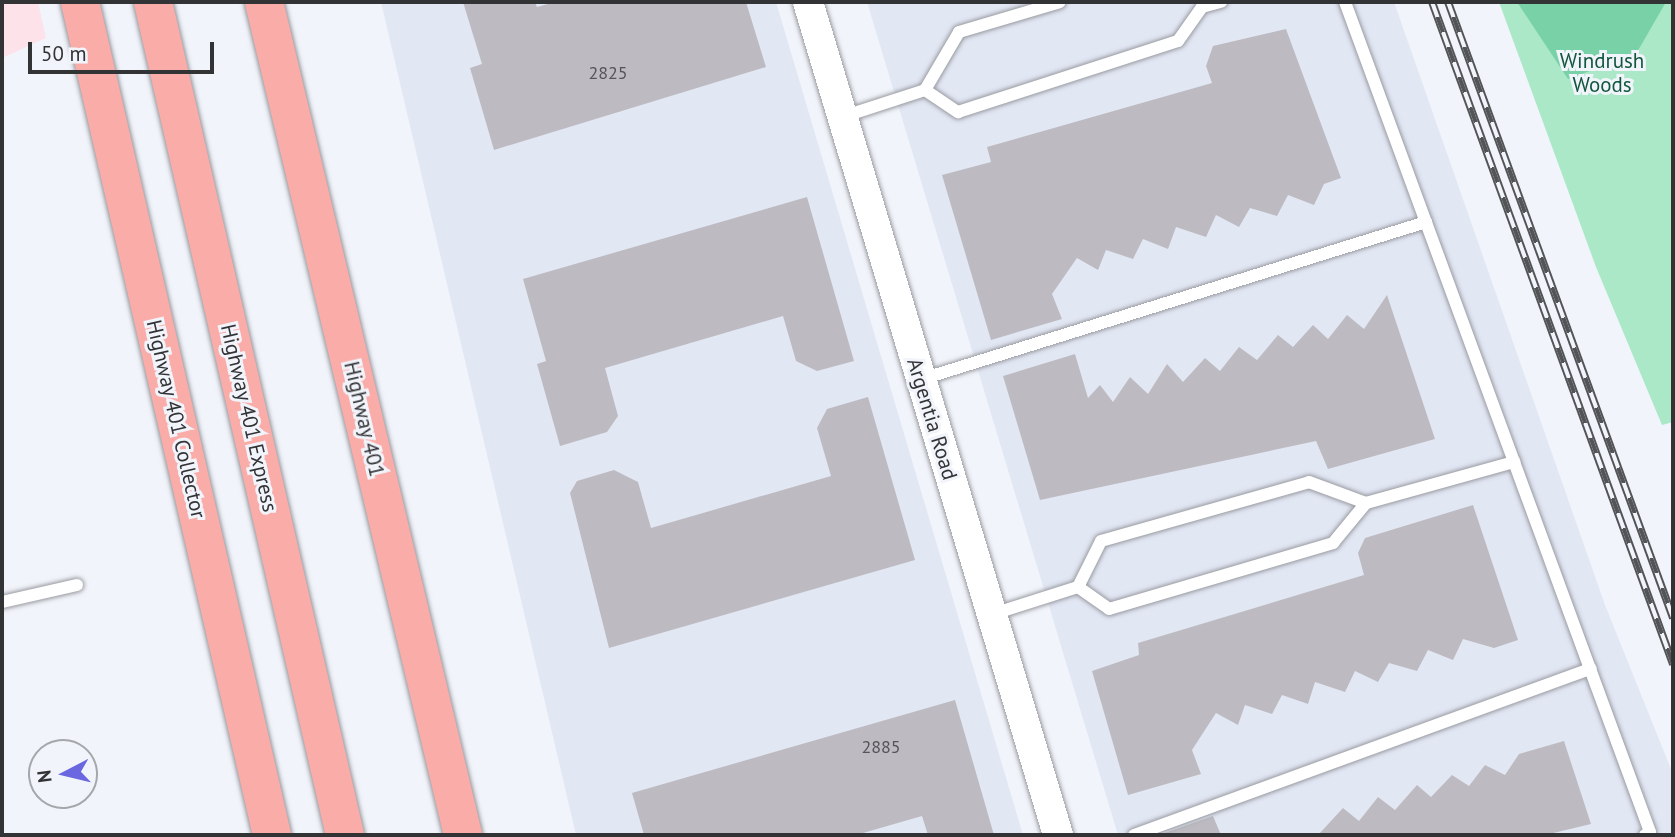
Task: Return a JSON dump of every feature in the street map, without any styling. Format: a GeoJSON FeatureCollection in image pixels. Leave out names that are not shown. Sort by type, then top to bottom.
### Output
{"type":"FeatureCollection","features":[{"type":"Feature","properties":{"kind":"highway","name":"Highway 401 Collector"},"geometry":{"type":"LineString","coordinates":[[80,2],[272,835]]}},
{"type":"Feature","properties":{"kind":"highway","name":"Highway 401 Express"},"geometry":{"type":"LineString","coordinates":[[153,2],[345,835]]}},
{"type":"Feature","properties":{"kind":"highway","name":"Highway 401"},"geometry":{"type":"LineString","coordinates":[[264,2],[463,835]]}},
{"type":"Feature","properties":{"kind":"street","name":"Argentia Road"},"geometry":{"type":"LineString","coordinates":[[808,2],[1058,835]]}},
{"type":"Feature","properties":{"kind":"lane"},"geometry":{"type":"LineString","coordinates":[[842,117],[925,90],[959,32],[1060,2]]}},
{"type":"Feature","properties":{"kind":"lane"},"geometry":{"type":"LineString","coordinates":[[925,90],[958,112],[1178,41],[1199,5],[1221,2]]}},
{"type":"Feature","properties":{"kind":"lane"},"geometry":{"type":"LineString","coordinates":[[1345,2],[1650,832],[1645,835]]}},
{"type":"Feature","properties":{"kind":"lane"},"geometry":{"type":"LineString","coordinates":[[921,380],[1426,222]]}},
{"type":"Feature","properties":{"kind":"lane"},"geometry":{"type":"LineString","coordinates":[[1078,587],[1109,610],[1332,543],[1366,503],[1514,462]]}},
{"type":"Feature","properties":{"kind":"lane"},"geometry":{"type":"LineString","coordinates":[[992,614],[1078,587],[1101,541],[1309,482],[1366,503]]}},
{"type":"Feature","properties":{"kind":"lane"},"geometry":{"type":"LineString","coordinates":[[2,602],[76,586]]}},
{"type":"Feature","properties":{"kind":"lane"},"geometry":{"type":"LineString","coordinates":[[1134,835],[1591,669]]}},
{"type":"Feature","properties":{"kind":"shaded area"},"geometry":{"type":"Polygon","coordinates":[[[2,2],[38,2],[46,38],[2,58],[2,2]]]}},
{"type":"Feature","properties":{"kind":"shaded area"},"geometry":{"type":"Polygon","coordinates":[[[381,2],[776,2],[1023,835],[576,835],[381,2]]]}},
{"type":"Feature","properties":{"kind":"shaded area"},"geometry":{"type":"Polygon","coordinates":[[[867,2],[1394,2],[1605,605],[1673,774],[1673,835],[1118,835],[867,2]]]}},
{"type":"Feature","properties":{"kind":"green space","name":"Windrush Woods"},"geometry":{"type":"Polygon","coordinates":[[[1499,2],[1673,2],[1673,422],[1662,425],[1596,267],[1499,2]]]}},
{"type":"Feature","properties":{"kind":"green space"},"geometry":{"type":"Polygon","coordinates":[[[1517,2],[1666,2],[1636,54],[1568,79],[1517,2]]]}},
{"type":"Feature","properties":{"kind":"building"},"geometry":{"type":"Polygon","coordinates":[[[463,2],[535,2],[537,7],[555,2],[746,2],[766,67],[494,150],[470,68],[482,64],[463,2]]]}},
{"type":"Feature","properties":{"kind":"building"},"geometry":{"type":"Polygon","coordinates":[[[1286,29],[1341,178],[1324,184],[1314,205],[1288,195],[1277,216],[1250,208],[1239,227],[1216,215],[1206,237],[1176,227],[1168,249],[1143,239],[1133,259],[1106,250],[1098,270],[1077,258],[1052,294],[1062,319],[991,340],[942,175],[991,162],[987,147],[1212,83],[1206,66],[1213,46],[1286,29]]]}},
{"type":"Feature","properties":{"kind":"building"},"geometry":{"type":"Polygon","coordinates":[[[807,197],[854,361],[817,371],[796,361],[783,316],[605,368],[618,416],[607,432],[560,446],[537,364],[546,361],[523,279],[807,197]]]}},
{"type":"Feature","properties":{"kind":"building"},"geometry":{"type":"Polygon","coordinates":[[[1387,295],[1435,439],[1328,469],[1316,441],[1040,500],[1003,376],[1075,354],[1088,398],[1100,385],[1113,402],[1130,377],[1148,394],[1167,364],[1183,382],[1205,358],[1220,371],[1239,347],[1257,360],[1278,335],[1293,347],[1313,325],[1328,339],[1347,315],[1364,329],[1387,295]]]}},
{"type":"Feature","properties":{"kind":"building"},"geometry":{"type":"Polygon","coordinates":[[[868,397],[915,560],[609,648],[570,493],[577,481],[614,470],[638,482],[651,528],[831,476],[817,428],[827,409],[868,397]]]}},
{"type":"Feature","properties":{"kind":"building"},"geometry":{"type":"Polygon","coordinates":[[[1473,505],[1518,640],[1494,648],[1463,639],[1453,660],[1428,650],[1417,671],[1389,663],[1378,682],[1355,671],[1345,692],[1315,682],[1308,704],[1282,695],[1272,714],[1245,705],[1238,725],[1216,713],[1192,750],[1201,774],[1128,795],[1092,671],[1139,655],[1138,643],[1364,575],[1358,553],[1365,538],[1473,505]]]}},
{"type":"Feature","properties":{"kind":"building"},"geometry":{"type":"Polygon","coordinates":[[[955,700],[994,835],[928,835],[922,816],[856,835],[644,835],[632,793],[955,700]]]}},
{"type":"Feature","properties":{"kind":"building"},"geometry":{"type":"Polygon","coordinates":[[[1564,741],[1591,824],[1545,835],[1318,835],[1343,808],[1359,821],[1378,797],[1395,810],[1417,785],[1431,797],[1452,775],[1469,786],[1485,765],[1505,775],[1519,754],[1564,741]]]}},
{"type":"Feature","properties":{"kind":"building"},"geometry":{"type":"Polygon","coordinates":[[[1213,816],[1221,835],[1159,835],[1213,816]]]}},
{"type":"Feature","properties":{"kind":"railway"},"geometry":{"type":"LineString","coordinates":[[1432,2],[1673,664]]}},
{"type":"Feature","properties":{"kind":"railway"},"geometry":{"type":"LineString","coordinates":[[1448,2],[1673,618]]}}]}
